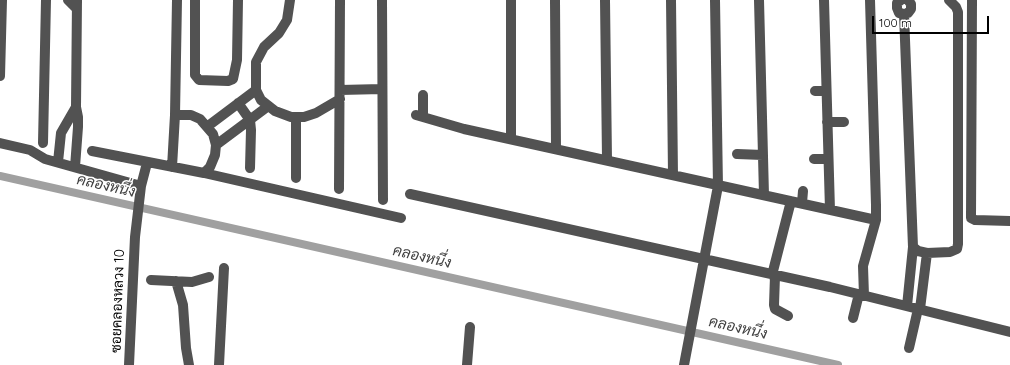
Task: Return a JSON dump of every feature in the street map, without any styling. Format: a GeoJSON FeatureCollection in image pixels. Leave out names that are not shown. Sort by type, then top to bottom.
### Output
{"type":"FeatureCollection","features":[{"type":"Feature","properties":{"kind":"street"},"geometry":{"type":"LineString","coordinates":[[0,76],[2,0]]}},
{"type":"Feature","properties":{"kind":"street"},"geometry":{"type":"LineString","coordinates":[[43,143],[46,0]]}},
{"type":"Feature","properties":{"kind":"street"},"geometry":{"type":"LineString","coordinates":[[68,0],[77,4],[76,107],[78,122],[75,167]]}},
{"type":"Feature","properties":{"kind":"street"},"geometry":{"type":"LineString","coordinates":[[172,167],[175,115],[177,0]]}},
{"type":"Feature","properties":{"kind":"street"},"geometry":{"type":"LineString","coordinates":[[195,0],[195,75],[199,80],[228,82],[233,79],[237,60],[238,0]]}},
{"type":"Feature","properties":{"kind":"street"},"geometry":{"type":"LineString","coordinates":[[290,0],[287,20],[279,33],[264,47],[256,62],[256,90],[261,100],[267,107],[291,117],[304,117],[316,113],[340,95],[382,89]]}},
{"type":"Feature","properties":{"kind":"street"},"geometry":{"type":"LineString","coordinates":[[339,189],[340,0]]}},
{"type":"Feature","properties":{"kind":"street"},"geometry":{"type":"LineString","coordinates":[[382,0],[383,200]]}},
{"type":"Feature","properties":{"kind":"street"},"geometry":{"type":"LineString","coordinates":[[511,0],[511,139]]}},
{"type":"Feature","properties":{"kind":"street"},"geometry":{"type":"LineString","coordinates":[[556,0],[556,148]]}},
{"type":"Feature","properties":{"kind":"street"},"geometry":{"type":"LineString","coordinates":[[604,0],[607,159]]}},
{"type":"Feature","properties":{"kind":"street"},"geometry":{"type":"LineString","coordinates":[[671,0],[673,174]]}},
{"type":"Feature","properties":{"kind":"street"},"geometry":{"type":"LineString","coordinates":[[685,363],[718,186],[715,0]]}},
{"type":"Feature","properties":{"kind":"street"},"geometry":{"type":"LineString","coordinates":[[759,0],[764,195]]}},
{"type":"Feature","properties":{"kind":"street"},"geometry":{"type":"LineString","coordinates":[[824,0],[830,210]]}},
{"type":"Feature","properties":{"kind":"street"},"geometry":{"type":"LineString","coordinates":[[853,318],[861,295],[864,261],[876,220],[870,0]]}},
{"type":"Feature","properties":{"kind":"street"},"geometry":{"type":"LineString","coordinates":[[901,0],[897,3],[897,8],[899,12],[904,14],[908,13],[912,9],[908,0]]}},
{"type":"Feature","properties":{"kind":"street"},"geometry":{"type":"LineString","coordinates":[[912,247],[918,251],[927,253],[950,252],[957,249],[958,244],[958,12],[956,7],[949,0]]}},
{"type":"Feature","properties":{"kind":"street"},"geometry":{"type":"LineString","coordinates":[[972,0],[971,218],[975,220],[1010,221]]}},
{"type":"Feature","properties":{"kind":"street"},"geometry":{"type":"LineString","coordinates":[[904,14],[912,247],[907,306]]}},
{"type":"Feature","properties":{"kind":"street"},"geometry":{"type":"LineString","coordinates":[[208,126],[256,90]]}},
{"type":"Feature","properties":{"kind":"street"},"geometry":{"type":"LineString","coordinates":[[815,91],[826,91]]}},
{"type":"Feature","properties":{"kind":"street"},"geometry":{"type":"LineString","coordinates":[[423,95],[420,116],[464,129],[607,159],[718,186],[876,220]]}},
{"type":"Feature","properties":{"kind":"street"},"geometry":{"type":"LineString","coordinates":[[238,104],[250,120],[250,168]]}},
{"type":"Feature","properties":{"kind":"street"},"geometry":{"type":"LineString","coordinates":[[58,162],[62,133],[76,107]]}},
{"type":"Feature","properties":{"kind":"street"},"geometry":{"type":"LineString","coordinates":[[216,145],[267,107]]}},
{"type":"Feature","properties":{"kind":"street"},"geometry":{"type":"LineString","coordinates":[[175,115],[191,115],[200,119],[208,126],[213,134],[216,145],[215,155],[210,167],[204,173]]}},
{"type":"Feature","properties":{"kind":"street"},"geometry":{"type":"LineString","coordinates":[[296,117],[296,178]]}},
{"type":"Feature","properties":{"kind":"street"},"geometry":{"type":"LineString","coordinates":[[827,122],[844,122]]}},
{"type":"Feature","properties":{"kind":"street"},"geometry":{"type":"LineString","coordinates":[[0,143],[30,150],[45,159],[75,167],[141,190]]}},
{"type":"Feature","properties":{"kind":"street"},"geometry":{"type":"LineString","coordinates":[[92,151],[204,173],[401,218]]}},
{"type":"Feature","properties":{"kind":"street"},"geometry":{"type":"LineString","coordinates":[[737,154],[763,155]]}},
{"type":"Feature","properties":{"kind":"street"},"geometry":{"type":"LineString","coordinates":[[814,159],[828,158]]}},
{"type":"Feature","properties":{"kind":"street","name":"ซอยคลองหลวง 10"},"geometry":{"type":"LineString","coordinates":[[129,365],[135,237],[141,190],[147,163]]}},
{"type":"Feature","properties":{"kind":"street"},"geometry":{"type":"LineString","coordinates":[[802,203],[803,191]]}},
{"type":"Feature","properties":{"kind":"street"},"geometry":{"type":"LineString","coordinates":[[410,194],[861,295],[1010,332]]}},
{"type":"Feature","properties":{"kind":"street"},"geometry":{"type":"LineString","coordinates":[[788,316],[775,309],[773,275],[791,201]]}},
{"type":"Feature","properties":{"kind":"street"},"geometry":{"type":"LineString","coordinates":[[909,348],[919,309],[927,253]]}},
{"type":"Feature","properties":{"kind":"street"},"geometry":{"type":"LineString","coordinates":[[219,365],[224,268]]}},
{"type":"Feature","properties":{"kind":"street"},"geometry":{"type":"LineString","coordinates":[[151,280],[192,282],[209,277]]}},
{"type":"Feature","properties":{"kind":"street"},"geometry":{"type":"LineString","coordinates":[[176,281],[184,305],[186,348],[189,365]]}},
{"type":"Feature","properties":{"kind":"street"},"geometry":{"type":"LineString","coordinates":[[467,365],[470,327]]}},
{"type":"Feature","properties":{"kind":"waterway","name":"คลองหนึ่ง"},"geometry":{"type":"LineString","coordinates":[[0,176],[838,365]]}}]}
